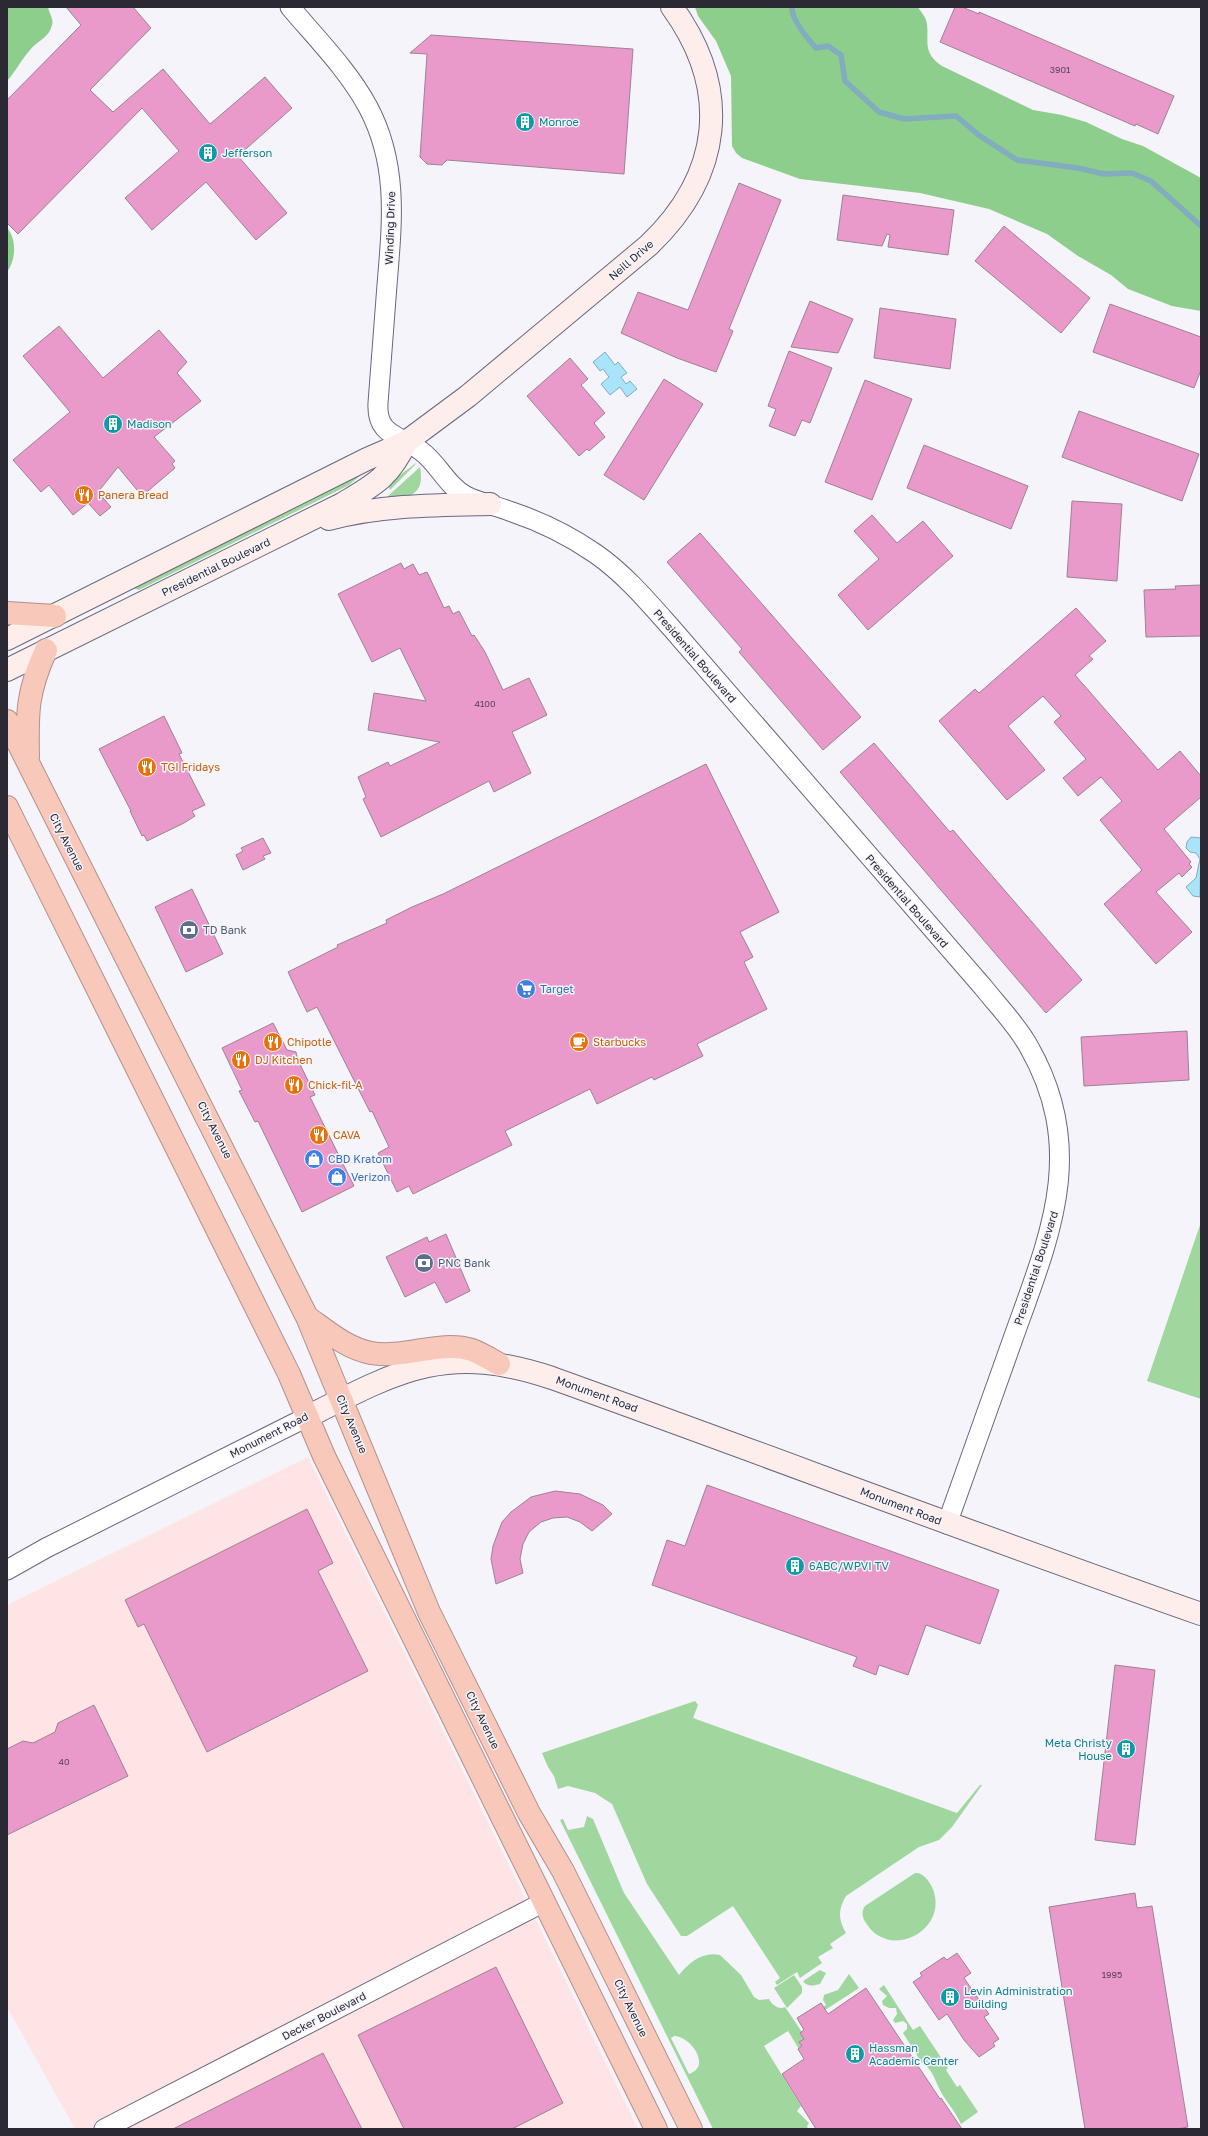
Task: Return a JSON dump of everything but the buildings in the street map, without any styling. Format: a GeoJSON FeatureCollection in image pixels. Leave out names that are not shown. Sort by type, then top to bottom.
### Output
{"type":"FeatureCollection","features":[{"type":"Feature","properties":{"kind":"highway"},"geometry":{"type":"LineString","coordinates":[[7,613],[55,616]]}},
{"type":"Feature","properties":{"kind":"highway"},"geometry":{"type":"LineString","coordinates":[[28,762],[28,704],[34,679],[46,650]]}},
{"type":"Feature","properties":{"kind":"highway","name":"City Avenue"},"geometry":{"type":"LineString","coordinates":[[7,721],[307,1317],[429,1612],[529,1812],[563,1871],[691,2129]]}},
{"type":"Feature","properties":{"kind":"highway"},"geometry":{"type":"LineString","coordinates":[[7,808],[289,1374],[324,1456],[656,2129]]}},
{"type":"Feature","properties":{"kind":"highway"},"geometry":{"type":"LineString","coordinates":[[307,1317],[348,1345],[366,1352],[392,1354],[454,1348],[470,1350],[499,1364]]}},
{"type":"Feature","properties":{"kind":"main road","name":"Neill Drive"},"geometry":{"type":"LineString","coordinates":[[406,442],[495,376],[630,261],[665,229],[688,199],[704,164],[709,144],[711,108],[708,82],[701,58],[693,40],[672,7]]}},
{"type":"Feature","properties":{"kind":"main road","name":"Presidential Boulevard"},"geometry":{"type":"LineString","coordinates":[[7,670],[342,504],[380,480],[393,467],[406,442]]}},
{"type":"Feature","properties":{"kind":"main road"},"geometry":{"type":"LineString","coordinates":[[7,639],[367,459],[406,442]]}},
{"type":"Feature","properties":{"kind":"main road"},"geometry":{"type":"LineString","coordinates":[[293,528],[356,513],[429,506],[490,504]]}},
{"type":"Feature","properties":{"kind":"main road","name":"Monument Road"},"geometry":{"type":"LineString","coordinates":[[307,1417],[377,1382],[419,1367],[457,1361],[499,1364],[552,1378],[786,1462],[947,1524],[1201,1614]]}},
{"type":"Feature","properties":{"kind":"street","name":"Winding Drive"},"geometry":{"type":"LineString","coordinates":[[290,7],[337,62],[358,91],[376,125],[382,143],[391,183],[392,222],[378,410],[382,426],[406,442]]}},
{"type":"Feature","properties":{"kind":"street","name":"Presidential Boulevard"},"geometry":{"type":"LineString","coordinates":[[406,442],[425,454],[458,490],[466,496],[531,519],[564,535],[596,555],[644,597],[983,987],[1019,1032],[1038,1064],[1052,1102],[1060,1144],[1059,1183],[1055,1212],[1029,1295],[947,1524]]}},
{"type":"Feature","properties":{"kind":"street","name":"Monument Road"},"geometry":{"type":"LineString","coordinates":[[7,1570],[46,1548],[307,1417]]}},
{"type":"Feature","properties":{"kind":"street","name":"Decker Boulevard"},"geometry":{"type":"LineString","coordinates":[[104,2129],[324,2017],[544,1902]]}},
{"type":"Feature","properties":{"kind":"shaded area"},"geometry":{"type":"Polygon","coordinates":[[[308,1457],[638,2129],[75,2129],[7,2007],[7,1605],[308,1457]]]}},
{"type":"Feature","properties":{"kind":"green space"},"geometry":{"type":"Polygon","coordinates":[[[7,7],[48,7],[52,18],[52,23],[46,36],[30,50],[7,81],[7,7]]]}},
{"type":"Feature","properties":{"kind":"green space"},"geometry":{"type":"Polygon","coordinates":[[[695,7],[918,7],[926,21],[929,51],[936,61],[942,66],[1033,110],[1062,115],[1086,122],[1122,139],[1143,146],[1201,178],[1201,311],[1172,306],[1128,289],[1111,275],[1078,256],[1047,234],[989,209],[920,193],[800,179],[742,158],[736,153],[732,146],[731,76],[716,41],[698,16],[695,7]]]}},
{"type":"Feature","properties":{"kind":"green space"},"geometry":{"type":"Polygon","coordinates":[[[7,228],[14,244],[14,256],[7,272],[7,228]]]}},
{"type":"Feature","properties":{"kind":"green space"},"geometry":{"type":"Polygon","coordinates":[[[416,463],[415,465],[390,490],[388,484],[416,463]]]}},
{"type":"Feature","properties":{"kind":"green space"},"geometry":{"type":"Polygon","coordinates":[[[420,467],[421,476],[418,489],[410,496],[388,502],[388,496],[420,467]]]}},
{"type":"Feature","properties":{"kind":"green space"},"geometry":{"type":"Polygon","coordinates":[[[368,469],[349,485],[139,590],[133,588],[133,586],[368,469]]]}},
{"type":"Feature","properties":{"kind":"green space"},"geometry":{"type":"Polygon","coordinates":[[[1201,1222],[1201,1399],[1147,1381],[1201,1222]]]}},
{"type":"Feature","properties":{"kind":"green space"},"geometry":{"type":"Polygon","coordinates":[[[695,1701],[698,1705],[693,1718],[957,1813],[980,1785],[982,1785],[952,1827],[939,1840],[919,1847],[846,1896],[840,1910],[840,1919],[846,1933],[830,1944],[833,1948],[818,1957],[822,1963],[800,1978],[797,1972],[777,1985],[775,1982],[780,1978],[733,1906],[687,1936],[681,1936],[647,1884],[612,1804],[595,1793],[568,1786],[558,1789],[554,1776],[542,1753],[695,1701]]]}},
{"type":"Feature","properties":{"kind":"green space"},"geometry":{"type":"Polygon","coordinates":[[[587,1816],[593,1819],[624,1893],[679,1975],[691,1962],[702,1956],[714,1954],[720,1955],[741,1975],[754,1997],[759,2000],[769,1999],[780,2008],[785,2007],[802,2032],[800,2033],[804,2039],[799,2042],[803,2046],[799,2049],[788,2031],[764,2046],[801,2106],[797,2111],[809,2123],[807,2126],[808,2129],[713,2129],[560,1820],[563,1819],[568,1830],[584,1827],[587,1816]],[[674,2036],[671,2038],[689,2074],[696,2070],[699,2065],[699,2058],[692,2045],[680,2037],[674,2036]]]}},
{"type":"Feature","properties":{"kind":"green space"},"geometry":{"type":"Polygon","coordinates":[[[915,1873],[923,1875],[932,1887],[936,1902],[933,1916],[926,1927],[915,1935],[902,1940],[889,1940],[877,1934],[864,1919],[862,1914],[865,1906],[915,1873]]]}},
{"type":"Feature","properties":{"kind":"green space"},"geometry":{"type":"Polygon","coordinates":[[[820,1970],[826,1973],[820,1984],[810,1986],[803,1981],[820,1970]]]}},
{"type":"Feature","properties":{"kind":"green space"},"geometry":{"type":"Polygon","coordinates":[[[849,1974],[859,1988],[825,2010],[823,2007],[826,2005],[823,2000],[824,1995],[838,1990],[849,1974]]]}},
{"type":"Feature","properties":{"kind":"green space"},"geometry":{"type":"Polygon","coordinates":[[[794,1975],[802,1987],[802,1993],[787,2008],[774,1988],[794,1975]]]}},
{"type":"Feature","properties":{"kind":"green space"},"geometry":{"type":"Polygon","coordinates":[[[884,1985],[913,2030],[920,2026],[948,2068],[946,2070],[957,2087],[960,2085],[978,2112],[961,2124],[940,2091],[932,2073],[928,2067],[922,2063],[903,2033],[907,2029],[907,2024],[903,2021],[895,2023],[893,2020],[897,2014],[896,2008],[889,2008],[883,2005],[882,2001],[887,1996],[879,1989],[884,1985]]]}},
{"type":"Feature","properties":{"kind":"water"},"geometry":{"type":"Polygon","coordinates":[[[605,352],[615,365],[618,362],[627,373],[621,377],[626,384],[630,381],[637,389],[627,397],[620,387],[610,395],[601,384],[609,377],[603,369],[600,371],[593,362],[605,352]]]}},
{"type":"Feature","properties":{"kind":"water"},"geometry":{"type":"Polygon","coordinates":[[[1191,837],[1201,838],[1200,897],[1193,896],[1186,887],[1196,878],[1200,859],[1196,853],[1190,852],[1186,848],[1187,842],[1191,837]]]}},
{"type":"Feature","properties":{"kind":"waterway"},"geometry":{"type":"LineString","coordinates":[[792,7],[792,12],[797,23],[816,48],[828,46],[841,55],[845,81],[879,112],[904,119],[956,116],[980,136],[1017,160],[1078,168],[1104,174],[1132,173],[1151,181],[1201,226]]}},
{"type":"Feature","properties":{"kind":"place","name":"Monroe"},"geometry":{"type":"Point","coordinates":[525,122]}},
{"type":"Feature","properties":{"kind":"place","name":"Jefferson"},"geometry":{"type":"Point","coordinates":[208,153]}},
{"type":"Feature","properties":{"kind":"place","name":"Madison"},"geometry":{"type":"Point","coordinates":[113,424]}},
{"type":"Feature","properties":{"kind":"place","name":"Panera Bread"},"geometry":{"type":"Point","coordinates":[84,495]}},
{"type":"Feature","properties":{"kind":"place","name":"TGI Fridays"},"geometry":{"type":"Point","coordinates":[147,767]}},
{"type":"Feature","properties":{"kind":"place","name":"TD Bank"},"geometry":{"type":"Point","coordinates":[189,930]}},
{"type":"Feature","properties":{"kind":"place","name":"Target"},"geometry":{"type":"Point","coordinates":[526,989]}},
{"type":"Feature","properties":{"kind":"place","name":"Chipotle"},"geometry":{"type":"Point","coordinates":[273,1042]}},
{"type":"Feature","properties":{"kind":"place","name":"Starbucks"},"geometry":{"type":"Point","coordinates":[579,1042]}},
{"type":"Feature","properties":{"kind":"place","name":"DJ Kitchen"},"geometry":{"type":"Point","coordinates":[241,1060]}},
{"type":"Feature","properties":{"kind":"place","name":"Chick-fil-A"},"geometry":{"type":"Point","coordinates":[294,1085]}},
{"type":"Feature","properties":{"kind":"place","name":"CAVA"},"geometry":{"type":"Point","coordinates":[319,1135]}},
{"type":"Feature","properties":{"kind":"place","name":"CBD Kratom"},"geometry":{"type":"Point","coordinates":[314,1159]}},
{"type":"Feature","properties":{"kind":"place","name":"Verizon"},"geometry":{"type":"Point","coordinates":[337,1177]}},
{"type":"Feature","properties":{"kind":"place","name":"PNC Bank"},"geometry":{"type":"Point","coordinates":[424,1263]}},
{"type":"Feature","properties":{"kind":"place","name":"6ABC/WPVI TV"},"geometry":{"type":"Point","coordinates":[795,1566]}},
{"type":"Feature","properties":{"kind":"place","name":"Meta Christy House"},"geometry":{"type":"Point","coordinates":[1126,1749]}},
{"type":"Feature","properties":{"kind":"place","name":"Levin Administration Building"},"geometry":{"type":"Point","coordinates":[950,1997]}},
{"type":"Feature","properties":{"kind":"place","name":"Hassman Academic Center"},"geometry":{"type":"Point","coordinates":[855,2054]}}]}
